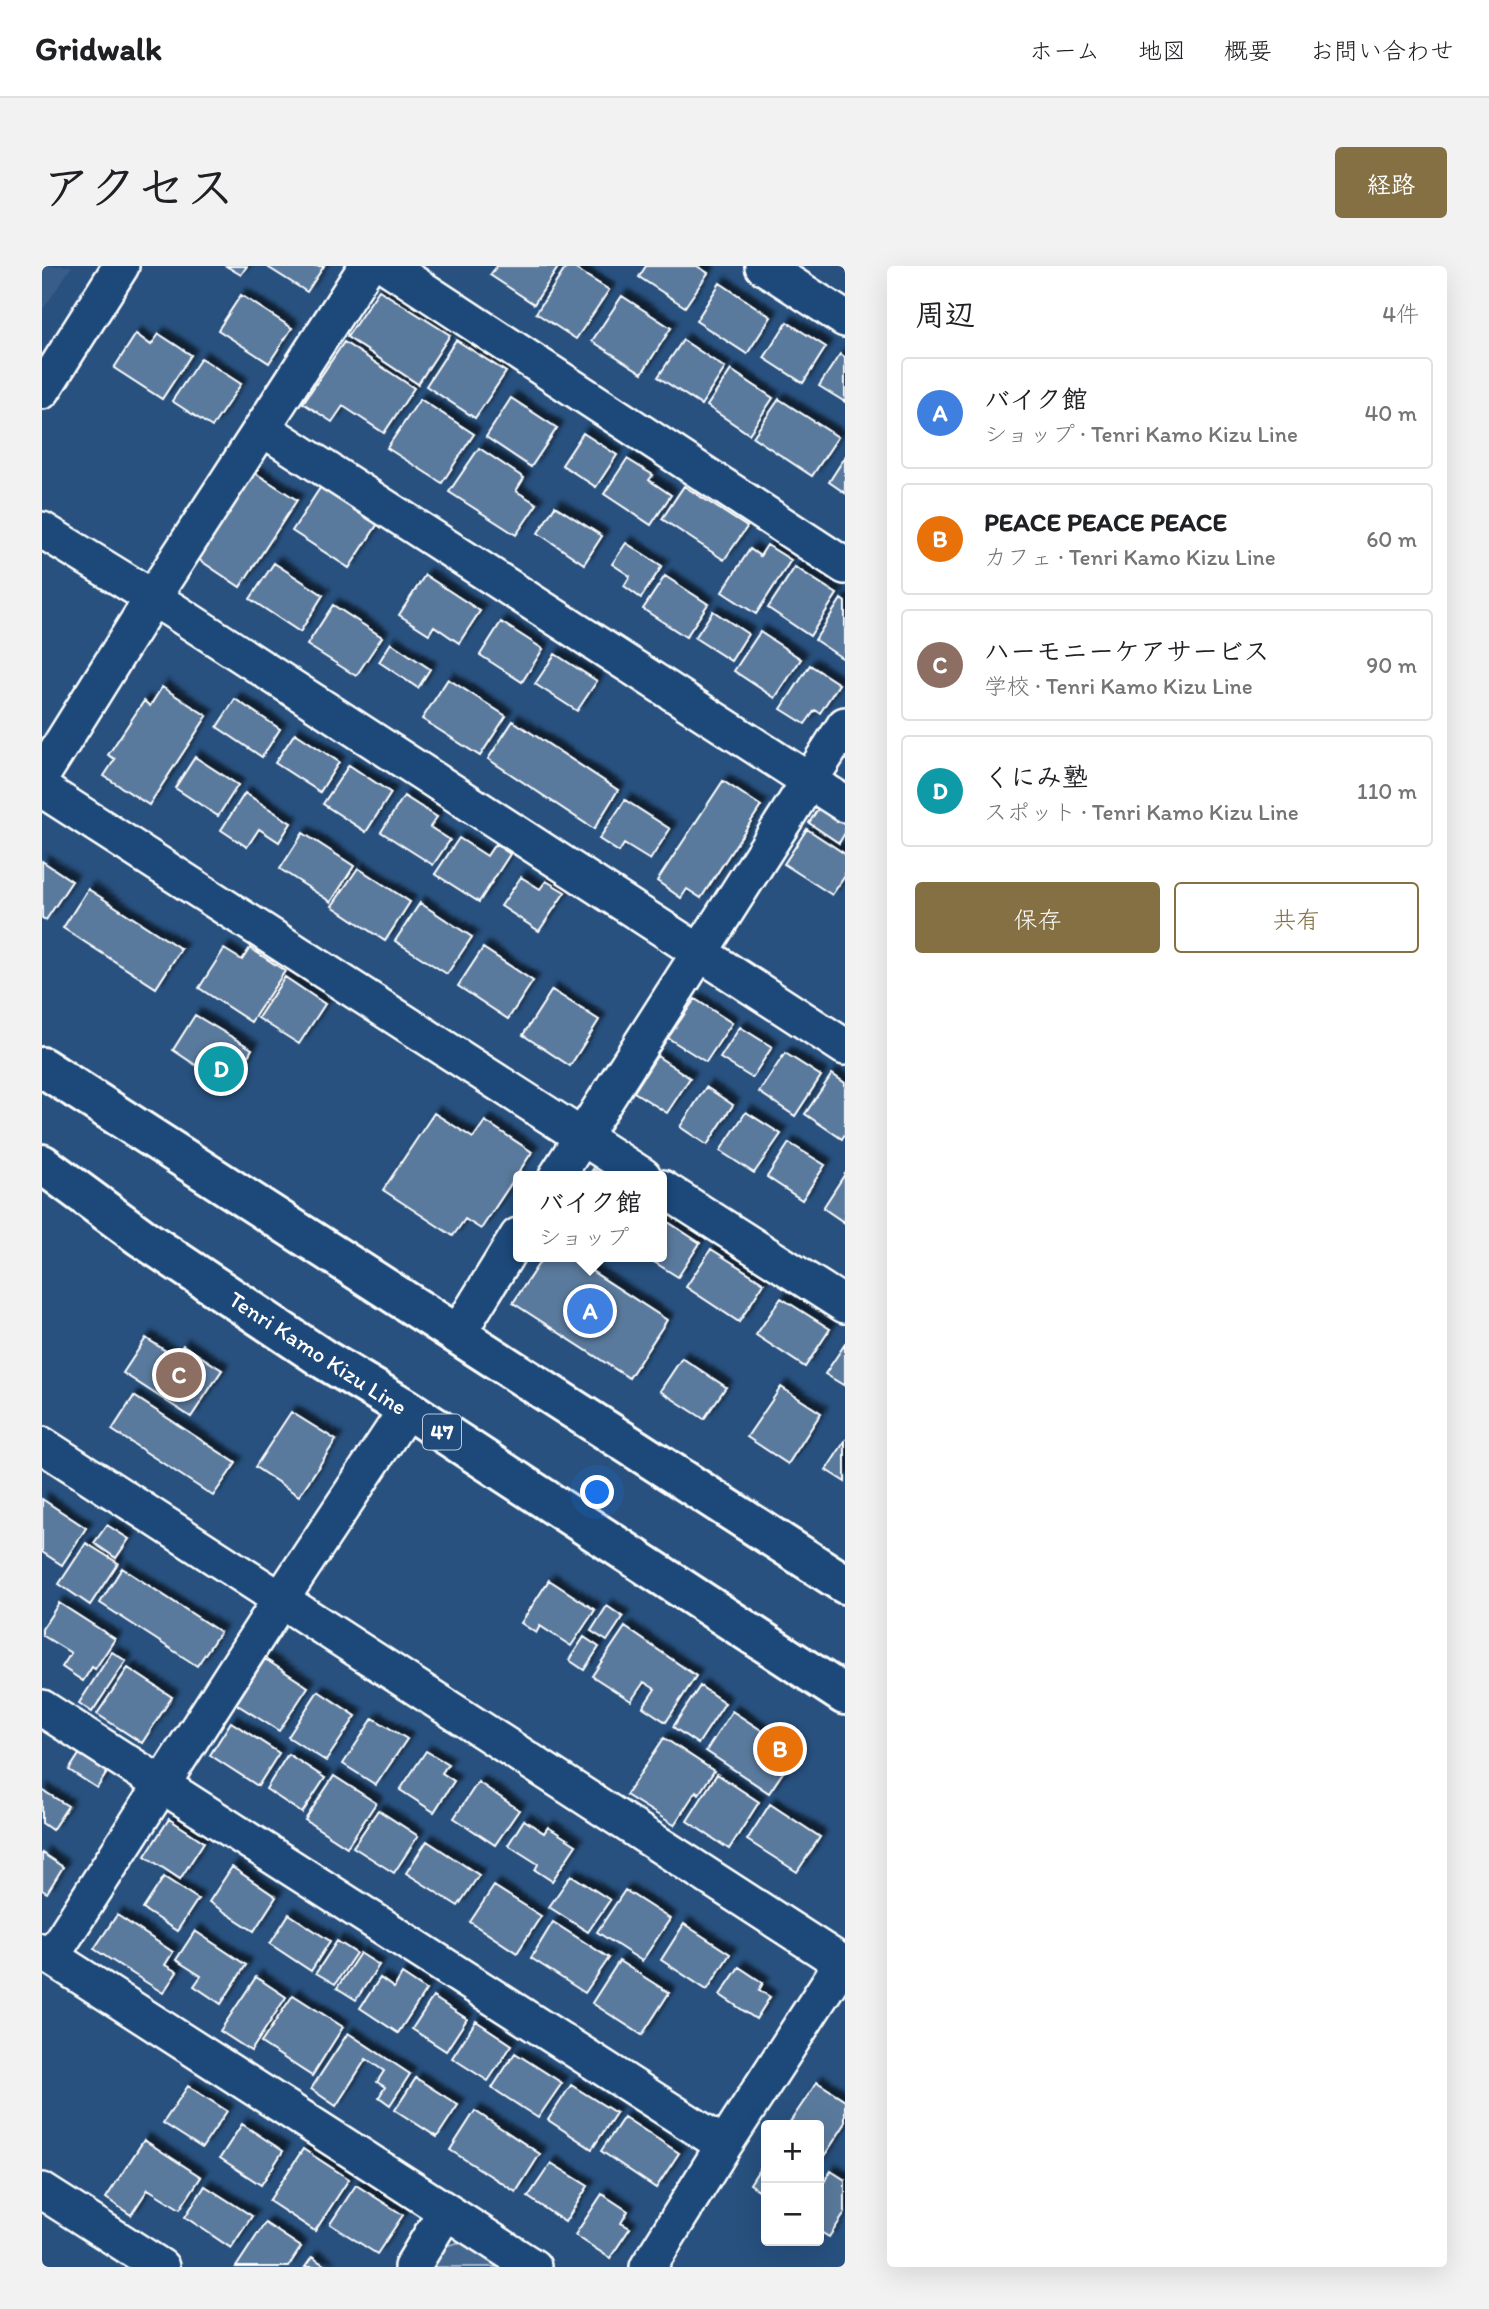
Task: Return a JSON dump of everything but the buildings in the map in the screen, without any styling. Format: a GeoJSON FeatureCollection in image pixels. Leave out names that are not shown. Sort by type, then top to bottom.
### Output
{"type":"FeatureCollection","features":[{"type":"Feature","properties":{"kind":"main road"},"geometry":{"type":"LineString","coordinates":[[42,1067],[845,1584]]}},
{"type":"Feature","properties":{"kind":"main road","name":"Tenri Kamo Kizu Line"},"geometry":{"type":"LineString","coordinates":[[42,1164],[153,1245],[325,1360],[407,1409],[845,1695]]}},
{"type":"Feature","properties":{"kind":"street"},"geometry":{"type":"LineString","coordinates":[[42,391],[121,266]]}},
{"type":"Feature","properties":{"kind":"street"},"geometry":{"type":"LineString","coordinates":[[42,775],[367,266]]}},
{"type":"Feature","properties":{"kind":"street"},"geometry":{"type":"LineString","coordinates":[[387,266],[845,566]]}},
{"type":"Feature","properties":{"kind":"street"},"geometry":{"type":"LineString","coordinates":[[764,266],[845,319]]}},
{"type":"Feature","properties":{"kind":"street"},"geometry":{"type":"LineString","coordinates":[[262,428],[845,804]]}},
{"type":"Feature","properties":{"kind":"street"},"geometry":{"type":"LineString","coordinates":[[42,530],[153,598],[845,1047]]}},
{"type":"Feature","properties":{"kind":"street"},"geometry":{"type":"LineString","coordinates":[[560,1171],[845,725]]}},
{"type":"Feature","properties":{"kind":"street"},"geometry":{"type":"LineString","coordinates":[[42,789],[635,1171]]}},
{"type":"Feature","properties":{"kind":"street"},"geometry":{"type":"LineString","coordinates":[[667,1191],[845,1305]]}},
{"type":"Feature","properties":{"kind":"street"},"geometry":{"type":"LineString","coordinates":[[457,1335],[513,1244]]}},
{"type":"Feature","properties":{"kind":"street"},"geometry":{"type":"LineString","coordinates":[[407,1409],[163,1785],[46,1954],[533,2267]]}},
{"type":"Feature","properties":{"kind":"street"},"geometry":{"type":"LineString","coordinates":[[42,1445],[843,1964],[724,2145],[648,2267]]}},
{"type":"Feature","properties":{"kind":"street"},"geometry":{"type":"LineString","coordinates":[[42,1708],[724,2145]]}},
{"type":"Feature","properties":{"kind":"street"},"geometry":{"type":"LineString","coordinates":[[42,2191],[161,2267]]}},
{"type":"Feature","properties":{"kind":"street"},"geometry":{"type":"LineString","coordinates":[[412,2267],[446,2211]]}},
{"type":"Feature","properties":{"kind":"shaded area"},"geometry":{"type":"Polygon","coordinates":[[[42,266],[72,266],[42,311],[42,266]]]}},
{"type":"Feature","properties":{"kind":"shaded area"},"geometry":{"type":"Polygon","coordinates":[[[464,2241],[505,2267],[431,2267],[445,2246],[464,2241]]]}},
{"type":"Feature","properties":{"kind":"place","name":"くにみ塾"},"geometry":{"type":"Point","coordinates":[221,1069]}},
{"type":"Feature","properties":{"kind":"place","name":"バイク館"},"geometry":{"type":"Point","coordinates":[590,1311]}},
{"type":"Feature","properties":{"kind":"place","name":"ハーモニーケアサービス"},"geometry":{"type":"Point","coordinates":[179,1375]}},
{"type":"Feature","properties":{"kind":"place","name":"PEACE PEACE PEACE"},"geometry":{"type":"Point","coordinates":[780,1749]}}]}
